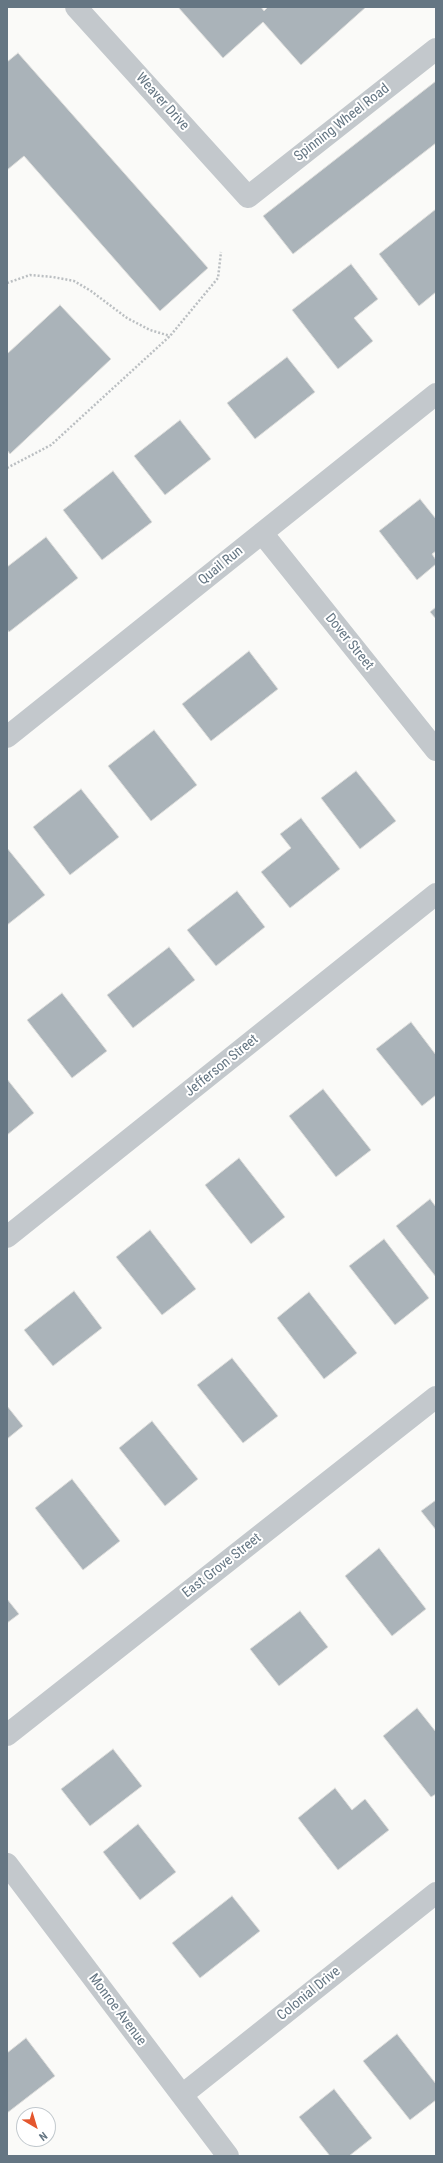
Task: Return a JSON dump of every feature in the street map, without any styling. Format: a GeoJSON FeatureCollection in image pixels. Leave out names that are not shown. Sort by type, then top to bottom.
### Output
{"type":"FeatureCollection","features":[{"type":"Feature","properties":{"kind":"street","name":"Weaver Drive"},"geometry":{"type":"LineString","coordinates":[[76,7],[248,197]]}},
{"type":"Feature","properties":{"kind":"street","name":"Spinning Wheel Road"},"geometry":{"type":"LineString","coordinates":[[248,197],[436,49]]}},
{"type":"Feature","properties":{"kind":"street","name":"Quail Run"},"geometry":{"type":"LineString","coordinates":[[7,737],[436,394]]}},
{"type":"Feature","properties":{"kind":"street","name":"Dover Street"},"geometry":{"type":"LineString","coordinates":[[262,534],[436,750]]}},
{"type":"Feature","properties":{"kind":"street","name":"Jefferson Street"},"geometry":{"type":"LineString","coordinates":[[7,1237],[436,894]]}},
{"type":"Feature","properties":{"kind":"street","name":"East Grove Street"},"geometry":{"type":"LineString","coordinates":[[7,1735],[436,1397]]}},
{"type":"Feature","properties":{"kind":"street","name":"Monroe Avenue"},"geometry":{"type":"LineString","coordinates":[[7,1864],[228,2156]]}},
{"type":"Feature","properties":{"kind":"street","name":"Colonial Drive"},"geometry":{"type":"LineString","coordinates":[[182,2095],[436,1893]]}},
{"type":"Feature","properties":{"kind":"path"},"geometry":{"type":"LineString","coordinates":[[7,468],[51,444],[170,336],[218,278],[222,252]]}},
{"type":"Feature","properties":{"kind":"path"},"geometry":{"type":"LineString","coordinates":[[7,283],[30,275],[74,281],[91,291],[127,318],[150,330],[170,336]]}},
{"type":"Feature","properties":{"kind":"building"},"geometry":{"type":"Polygon","coordinates":[[[178,7],[261,7],[264,11],[268,7],[366,7],[301,65],[263,22],[223,58],[178,7]]]}},
{"type":"Feature","properties":{"kind":"building"},"geometry":{"type":"Polygon","coordinates":[[[18,53],[208,268],[160,311],[24,156],[7,170],[7,62],[18,53]]]}},
{"type":"Feature","properties":{"kind":"building"},"geometry":{"type":"Polygon","coordinates":[[[436,81],[436,143],[293,254],[263,216],[436,81]]]}},
{"type":"Feature","properties":{"kind":"building"},"geometry":{"type":"Polygon","coordinates":[[[436,209],[436,292],[419,306],[379,254],[436,209]]]}},
{"type":"Feature","properties":{"kind":"building"},"geometry":{"type":"Polygon","coordinates":[[[351,264],[378,299],[354,318],[373,341],[338,369],[292,310],[351,264]]]}},
{"type":"Feature","properties":{"kind":"building"},"geometry":{"type":"Polygon","coordinates":[[[60,305],[111,359],[10,454],[7,450],[7,354],[60,305]]]}},
{"type":"Feature","properties":{"kind":"building"},"geometry":{"type":"Polygon","coordinates":[[[287,357],[315,392],[255,439],[227,403],[287,357]]]}},
{"type":"Feature","properties":{"kind":"building"},"geometry":{"type":"Polygon","coordinates":[[[180,420],[211,459],[165,495],[134,456],[180,420]]]}},
{"type":"Feature","properties":{"kind":"building"},"geometry":{"type":"Polygon","coordinates":[[[113,471],[152,522],[102,560],[63,510],[113,471]]]}},
{"type":"Feature","properties":{"kind":"building"},"geometry":{"type":"Polygon","coordinates":[[[420,499],[436,519],[436,551],[432,554],[436,560],[436,564],[417,580],[379,531],[420,499]]]}},
{"type":"Feature","properties":{"kind":"building"},"geometry":{"type":"Polygon","coordinates":[[[46,537],[78,578],[9,632],[7,629],[7,567],[46,537]]]}},
{"type":"Feature","properties":{"kind":"building"},"geometry":{"type":"Polygon","coordinates":[[[436,607],[436,619],[430,612],[436,607]]]}},
{"type":"Feature","properties":{"kind":"building"},"geometry":{"type":"Polygon","coordinates":[[[249,651],[278,689],[211,741],[182,704],[249,651]]]}},
{"type":"Feature","properties":{"kind":"building"},"geometry":{"type":"Polygon","coordinates":[[[154,730],[197,785],[151,821],[108,766],[154,730]]]}},
{"type":"Feature","properties":{"kind":"building"},"geometry":{"type":"Polygon","coordinates":[[[356,771],[396,821],[360,849],[321,798],[356,771]]]}},
{"type":"Feature","properties":{"kind":"building"},"geometry":{"type":"Polygon","coordinates":[[[81,789],[119,837],[70,875],[33,827],[81,789]]]}},
{"type":"Feature","properties":{"kind":"building"},"geometry":{"type":"Polygon","coordinates":[[[301,818],[340,869],[290,908],[261,872],[291,848],[280,834],[301,818]]]}},
{"type":"Feature","properties":{"kind":"building"},"geometry":{"type":"Polygon","coordinates":[[[7,848],[45,895],[7,925],[7,848]]]}},
{"type":"Feature","properties":{"kind":"building"},"geometry":{"type":"Polygon","coordinates":[[[237,891],[265,927],[216,966],[187,930],[237,891]]]}},
{"type":"Feature","properties":{"kind":"building"},"geometry":{"type":"Polygon","coordinates":[[[169,947],[195,980],[133,1028],[107,995],[169,947]]]}},
{"type":"Feature","properties":{"kind":"building"},"geometry":{"type":"Polygon","coordinates":[[[62,993],[107,1051],[72,1078],[27,1020],[62,993]]]}},
{"type":"Feature","properties":{"kind":"building"},"geometry":{"type":"Polygon","coordinates":[[[411,1022],[436,1055],[436,1095],[422,1106],[376,1049],[411,1022]]]}},
{"type":"Feature","properties":{"kind":"building"},"geometry":{"type":"Polygon","coordinates":[[[7,1079],[34,1113],[7,1135],[7,1079]]]}},
{"type":"Feature","properties":{"kind":"building"},"geometry":{"type":"Polygon","coordinates":[[[323,1089],[371,1150],[336,1177],[289,1116],[323,1089]]]}},
{"type":"Feature","properties":{"kind":"building"},"geometry":{"type":"Polygon","coordinates":[[[239,1158],[285,1217],[251,1244],[205,1185],[239,1158]]]}},
{"type":"Feature","properties":{"kind":"building"},"geometry":{"type":"Polygon","coordinates":[[[430,1199],[436,1207],[436,1277],[396,1226],[430,1199]]]}},
{"type":"Feature","properties":{"kind":"building"},"geometry":{"type":"Polygon","coordinates":[[[150,1230],[196,1289],[162,1315],[116,1257],[150,1230]]]}},
{"type":"Feature","properties":{"kind":"building"},"geometry":{"type":"Polygon","coordinates":[[[384,1239],[429,1298],[395,1325],[349,1266],[384,1239]]]}},
{"type":"Feature","properties":{"kind":"building"},"geometry":{"type":"Polygon","coordinates":[[[74,1291],[102,1328],[53,1366],[24,1330],[74,1291]]]}},
{"type":"Feature","properties":{"kind":"building"},"geometry":{"type":"Polygon","coordinates":[[[309,1292],[357,1353],[324,1379],[277,1318],[309,1292]]]}},
{"type":"Feature","properties":{"kind":"building"},"geometry":{"type":"Polygon","coordinates":[[[232,1358],[278,1416],[243,1443],[197,1385],[232,1358]]]}},
{"type":"Feature","properties":{"kind":"building"},"geometry":{"type":"Polygon","coordinates":[[[7,1406],[23,1426],[7,1439],[7,1406]]]}},
{"type":"Feature","properties":{"kind":"building"},"geometry":{"type":"Polygon","coordinates":[[[152,1421],[198,1479],[165,1506],[119,1448],[152,1421]]]}},
{"type":"Feature","properties":{"kind":"building"},"geometry":{"type":"Polygon","coordinates":[[[72,1479],[120,1541],[83,1570],[35,1508],[72,1479]]]}},
{"type":"Feature","properties":{"kind":"building"},"geometry":{"type":"Polygon","coordinates":[[[436,1500],[436,1530],[421,1511],[436,1500]]]}},
{"type":"Feature","properties":{"kind":"building"},"geometry":{"type":"Polygon","coordinates":[[[379,1548],[426,1609],[392,1636],[345,1576],[379,1548]]]}},
{"type":"Feature","properties":{"kind":"building"},"geometry":{"type":"Polygon","coordinates":[[[7,1599],[19,1614],[7,1623],[7,1599]]]}},
{"type":"Feature","properties":{"kind":"building"},"geometry":{"type":"Polygon","coordinates":[[[300,1611],[328,1647],[279,1686],[250,1649],[300,1611]]]}},
{"type":"Feature","properties":{"kind":"building"},"geometry":{"type":"Polygon","coordinates":[[[417,1708],[436,1732],[436,1794],[431,1797],[383,1736],[417,1708]]]}},
{"type":"Feature","properties":{"kind":"building"},"geometry":{"type":"Polygon","coordinates":[[[113,1749],[142,1786],[90,1826],[61,1789],[113,1749]]]}},
{"type":"Feature","properties":{"kind":"building"},"geometry":{"type":"Polygon","coordinates":[[[335,1788],[352,1810],[365,1799],[389,1830],[338,1870],[298,1818],[335,1788]]]}},
{"type":"Feature","properties":{"kind":"building"},"geometry":{"type":"Polygon","coordinates":[[[138,1824],[176,1872],[140,1900],[103,1852],[138,1824]]]}},
{"type":"Feature","properties":{"kind":"building"},"geometry":{"type":"Polygon","coordinates":[[[232,1896],[260,1931],[200,1978],[172,1943],[232,1896]]]}},
{"type":"Feature","properties":{"kind":"building"},"geometry":{"type":"Polygon","coordinates":[[[397,2034],[436,2084],[436,2100],[410,2120],[363,2061],[397,2034]]]}},
{"type":"Feature","properties":{"kind":"building"},"geometry":{"type":"Polygon","coordinates":[[[26,2038],[55,2076],[7,2113],[7,2053],[26,2038]]]}},
{"type":"Feature","properties":{"kind":"building"},"geometry":{"type":"Polygon","coordinates":[[[334,2089],[372,2138],[349,2156],[330,2156],[299,2117],[334,2089]]]}}]}
